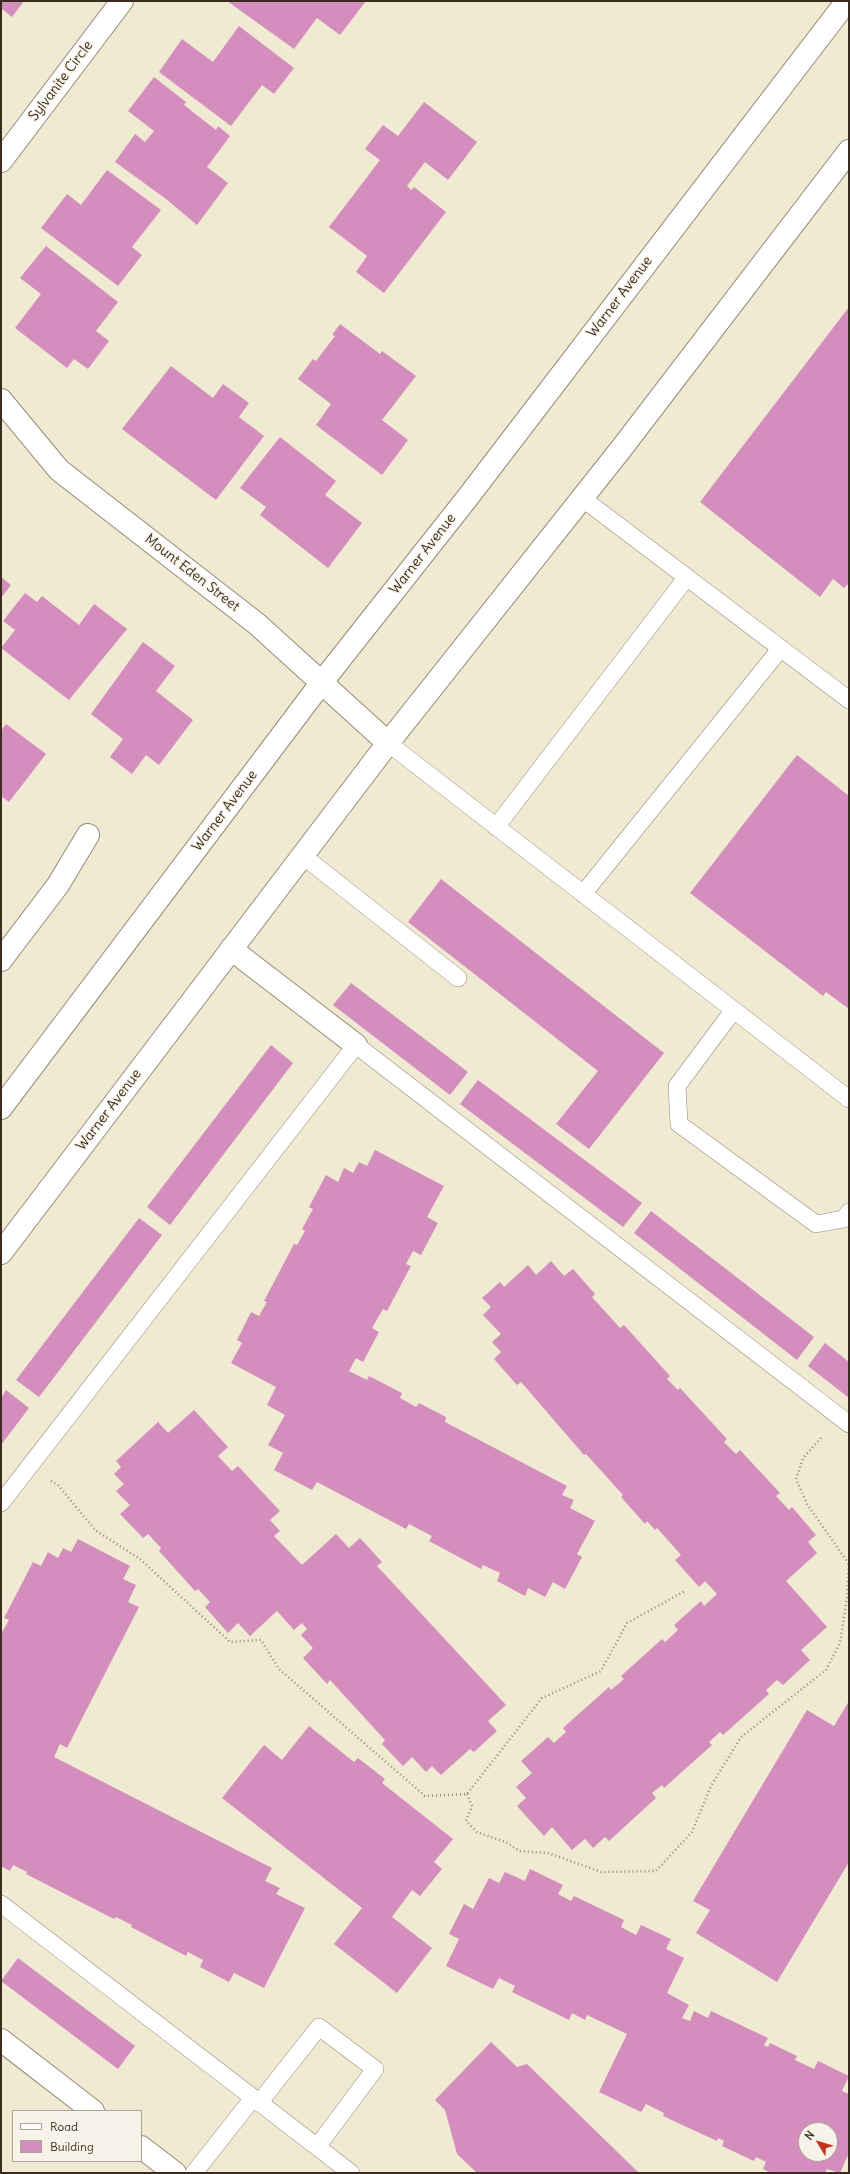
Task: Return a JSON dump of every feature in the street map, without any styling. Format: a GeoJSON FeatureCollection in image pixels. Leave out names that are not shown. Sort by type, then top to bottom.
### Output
{"type":"FeatureCollection","features":[{"type":"Feature","properties":{"kind":"main road","name":"Sylvanite Circle"},"geometry":{"type":"LineString","coordinates":[[1,161],[122,1]]}},
{"type":"Feature","properties":{"kind":"main road","name":"Warner Avenue"},"geometry":{"type":"LineString","coordinates":[[1,1108],[322,682],[472,490],[847,1]]}},
{"type":"Feature","properties":{"kind":"main road","name":"Warner Avenue"},"geometry":{"type":"LineString","coordinates":[[1,1253],[388,743],[582,498],[849,151]]}},
{"type":"Feature","properties":{"kind":"main road","name":"Mount Eden Street"},"geometry":{"type":"LineString","coordinates":[[1,400],[59,470],[257,624],[388,743]]}},
{"type":"Feature","properties":{"kind":"main road"},"geometry":{"type":"LineString","coordinates":[[1,960],[58,885],[88,835]]}},
{"type":"Feature","properties":{"kind":"main road"},"geometry":{"type":"LineString","coordinates":[[231,949],[356,1045]]}},
{"type":"Feature","properties":{"kind":"main road"},"geometry":{"type":"LineString","coordinates":[[1,2040],[93,2110]]}},
{"type":"Feature","properties":{"kind":"main road"},"geometry":{"type":"LineString","coordinates":[[142,2148],[174,2173]]}},
{"type":"Feature","properties":{"kind":"lane"},"geometry":{"type":"LineString","coordinates":[[582,498],[849,700]]}},
{"type":"Feature","properties":{"kind":"lane"},"geometry":{"type":"LineString","coordinates":[[496,827],[687,577]]}},
{"type":"Feature","properties":{"kind":"lane"},"geometry":{"type":"LineString","coordinates":[[583,894],[780,648]]}},
{"type":"Feature","properties":{"kind":"lane"},"geometry":{"type":"LineString","coordinates":[[388,743],[733,1011],[849,1099]]}},
{"type":"Feature","properties":{"kind":"lane"},"geometry":{"type":"LineString","coordinates":[[302,856],[458,978]]}},
{"type":"Feature","properties":{"kind":"lane"},"geometry":{"type":"LineString","coordinates":[[733,1011],[677,1086],[679,1124],[816,1224],[844,1219],[849,1212]]}},
{"type":"Feature","properties":{"kind":"lane"},"geometry":{"type":"LineString","coordinates":[[1,1503],[356,1045],[844,1420]]}},
{"type":"Feature","properties":{"kind":"lane"},"geometry":{"type":"LineString","coordinates":[[1,1904],[351,2173]]}},
{"type":"Feature","properties":{"kind":"lane"},"geometry":{"type":"LineString","coordinates":[[194,2173],[319,2027],[375,2069],[317,2148]]}},
{"type":"Feature","properties":{"kind":"path"},"geometry":{"type":"LineString","coordinates":[[467,1794],[472,1806],[466,1821],[477,1832],[508,1843],[518,1851],[548,1853],[601,1872],[656,1871],[692,1832],[711,1786],[741,1737],[826,1670],[840,1643],[847,1598],[849,1564],[807,1504],[796,1479],[803,1458],[844,1420]]}},
{"type":"Feature","properties":{"kind":"path"},"geometry":{"type":"LineString","coordinates":[[28,1468],[58,1485],[95,1530],[140,1559],[230,1642],[260,1640],[279,1670],[425,1796],[467,1794],[542,1698],[601,1671],[627,1623],[685,1591]]}},
{"type":"Feature","properties":{"kind":"building"},"geometry":{"type":"Polygon","coordinates":[[[1,1],[24,1],[12,17],[1,8],[1,1]]]}},
{"type":"Feature","properties":{"kind":"building"},"geometry":{"type":"Polygon","coordinates":[[[227,1],[366,1],[340,35],[317,18],[294,49],[227,1]]]}},
{"type":"Feature","properties":{"kind":"building"},"geometry":{"type":"Polygon","coordinates":[[[239,26],[294,68],[274,94],[262,85],[231,126],[159,72],[182,39],[213,62],[239,26]]]}},
{"type":"Feature","properties":{"kind":"building"},"geometry":{"type":"Polygon","coordinates":[[[154,77],[186,102],[184,105],[216,130],[218,126],[230,136],[207,167],[228,183],[197,225],[166,199],[115,162],[135,134],[145,142],[154,131],[128,111],[154,77]]]}},
{"type":"Feature","properties":{"kind":"building"},"geometry":{"type":"Polygon","coordinates":[[[424,102],[477,142],[448,180],[425,162],[407,186],[411,190],[414,187],[446,212],[384,293],[356,272],[367,256],[329,227],[380,160],[365,149],[383,125],[398,136],[424,102]]]}},
{"type":"Feature","properties":{"kind":"building"},"geometry":{"type":"Polygon","coordinates":[[[107,170],[161,210],[132,247],[142,255],[118,286],[41,228],[67,194],[81,205],[107,170]]]}},
{"type":"Feature","properties":{"kind":"building"},"geometry":{"type":"Polygon","coordinates":[[[46,246],[118,302],[96,331],[109,341],[88,369],[74,359],[67,368],[15,328],[41,294],[20,278],[46,246]]]}},
{"type":"Feature","properties":{"kind":"building"},"geometry":{"type":"Polygon","coordinates":[[[849,307],[849,583],[844,588],[833,579],[820,597],[700,502],[849,307]]]}},
{"type":"Feature","properties":{"kind":"building"},"geometry":{"type":"Polygon","coordinates":[[[340,324],[380,354],[382,351],[416,376],[382,420],[408,440],[382,475],[316,425],[331,404],[298,379],[313,359],[316,361],[335,336],[332,335],[340,324]]]}},
{"type":"Feature","properties":{"kind":"building"},"geometry":{"type":"Polygon","coordinates":[[[171,366],[213,398],[223,384],[249,403],[239,417],[264,436],[216,500],[122,429],[171,366]]]}},
{"type":"Feature","properties":{"kind":"building"},"geometry":{"type":"Polygon","coordinates":[[[280,437],[336,481],[325,495],[362,523],[328,568],[260,515],[266,507],[240,488],[280,437]]]}},
{"type":"Feature","properties":{"kind":"building"},"geometry":{"type":"Polygon","coordinates":[[[1,577],[11,585],[1,598],[1,577]]]}},
{"type":"Feature","properties":{"kind":"building"},"geometry":{"type":"Polygon","coordinates":[[[25,593],[37,602],[42,596],[79,625],[94,604],[127,629],[69,700],[1,648],[15,630],[3,621],[25,593]]]}},
{"type":"Feature","properties":{"kind":"building"},"geometry":{"type":"Polygon","coordinates":[[[143,642],[175,666],[156,691],[193,720],[159,765],[146,755],[132,774],[110,757],[123,739],[91,714],[143,642]]]}},
{"type":"Feature","properties":{"kind":"building"},"geometry":{"type":"Polygon","coordinates":[[[6,724],[46,754],[9,802],[1,796],[1,731],[6,724]]]}},
{"type":"Feature","properties":{"kind":"building"},"geometry":{"type":"Polygon","coordinates":[[[797,755],[849,796],[849,1009],[826,992],[823,996],[690,893],[797,755]]]}},
{"type":"Feature","properties":{"kind":"building"},"geometry":{"type":"Polygon","coordinates":[[[441,879],[664,1053],[589,1149],[556,1124],[598,1071],[408,922],[441,879]]]}},
{"type":"Feature","properties":{"kind":"building"},"geometry":{"type":"Polygon","coordinates":[[[351,983],[468,1072],[450,1095],[333,1005],[351,983]]]}},
{"type":"Feature","properties":{"kind":"building"},"geometry":{"type":"Polygon","coordinates":[[[271,1045],[293,1063],[170,1225],[147,1207],[271,1045]]]}},
{"type":"Feature","properties":{"kind":"building"},"geometry":{"type":"Polygon","coordinates":[[[478,1080],[642,1203],[623,1227],[460,1104],[478,1080]]]}},
{"type":"Feature","properties":{"kind":"building"},"geometry":{"type":"Polygon","coordinates":[[[375,1150],[444,1186],[427,1217],[438,1223],[421,1255],[413,1251],[406,1264],[411,1266],[387,1311],[383,1309],[372,1328],[379,1332],[363,1362],[356,1358],[349,1371],[367,1380],[369,1376],[402,1393],[400,1398],[416,1407],[419,1403],[446,1417],[445,1422],[567,1486],[562,1495],[574,1500],[570,1508],[595,1521],[577,1554],[582,1557],[565,1589],[553,1582],[545,1597],[528,1588],[525,1596],[497,1581],[500,1573],[483,1565],[481,1569],[429,1541],[432,1536],[409,1524],[406,1529],[317,1482],[312,1490],[274,1470],[283,1453],[268,1445],[285,1415],[267,1405],[276,1387],[231,1363],[242,1343],[237,1340],[251,1312],[259,1316],[267,1302],[264,1301],[294,1244],[297,1245],[305,1231],[302,1229],[313,1209],[309,1207],[326,1175],[338,1182],[344,1168],[353,1173],[359,1162],[367,1166],[375,1150]]]}},
{"type":"Feature","properties":{"kind":"building"},"geometry":{"type":"Polygon","coordinates":[[[651,1211],[814,1337],[797,1360],[634,1233],[651,1211]]]}},
{"type":"Feature","properties":{"kind":"building"},"geometry":{"type":"Polygon","coordinates":[[[139,1218],[162,1235],[39,1397],[16,1380],[139,1218]]]}},
{"type":"Feature","properties":{"kind":"building"},"geometry":{"type":"Polygon","coordinates":[[[551,1261],[564,1276],[573,1269],[595,1294],[592,1297],[620,1328],[624,1325],[670,1376],[667,1379],[678,1390],[680,1388],[727,1439],[724,1442],[736,1454],[740,1450],[780,1493],[776,1496],[789,1510],[792,1507],[816,1535],[808,1542],[817,1553],[786,1581],[827,1627],[801,1650],[810,1660],[783,1685],[777,1680],[766,1690],[769,1694],[723,1735],[720,1732],[709,1742],[712,1745],[664,1788],[662,1785],[652,1793],[656,1798],[609,1841],[605,1837],[593,1848],[585,1839],[572,1850],[552,1827],[544,1836],[517,1806],[526,1798],[516,1787],[532,1773],[521,1761],[548,1737],[554,1743],[566,1732],[563,1728],[609,1687],[611,1690],[624,1679],[621,1676],[662,1639],[665,1642],[678,1630],[674,1625],[701,1601],[704,1606],[717,1594],[705,1581],[699,1587],[675,1560],[681,1555],[657,1528],[655,1530],[647,1521],[645,1524],[621,1497],[623,1495],[586,1454],[584,1455],[521,1382],[517,1385],[494,1359],[501,1352],[492,1342],[501,1334],[483,1315],[491,1307],[482,1298],[500,1282],[504,1287],[528,1265],[536,1275],[551,1261]]]}},
{"type":"Feature","properties":{"kind":"building"},"geometry":{"type":"Polygon","coordinates":[[[825,1343],[849,1362],[849,1398],[808,1366],[825,1343]]]}},
{"type":"Feature","properties":{"kind":"building"},"geometry":{"type":"Polygon","coordinates":[[[6,1390],[29,1408],[1,1445],[1,1398],[6,1390]]]}},
{"type":"Feature","properties":{"kind":"building"},"geometry":{"type":"Polygon","coordinates":[[[194,1410],[228,1447],[218,1456],[232,1471],[238,1466],[280,1511],[270,1520],[280,1531],[274,1536],[302,1565],[336,1534],[349,1548],[360,1538],[382,1562],[377,1566],[506,1705],[488,1721],[497,1731],[474,1752],[470,1749],[441,1775],[432,1766],[426,1772],[412,1757],[403,1766],[382,1744],[385,1740],[330,1680],[327,1684],[303,1658],[313,1648],[301,1635],[307,1629],[302,1623],[294,1630],[277,1611],[250,1636],[238,1623],[228,1633],[205,1607],[210,1602],[198,1589],[195,1591],[159,1551],[161,1548],[148,1534],[143,1538],[120,1514],[130,1505],[116,1491],[124,1484],[114,1474],[121,1467],[116,1461],[158,1422],[168,1433],[194,1410]]]}},
{"type":"Feature","properties":{"kind":"building"},"geometry":{"type":"Polygon","coordinates":[[[78,1539],[130,1566],[123,1579],[136,1585],[128,1602],[139,1607],[67,1748],[60,1744],[54,1757],[272,1868],[265,1881],[280,1888],[276,1894],[305,1908],[264,1988],[234,1973],[229,1982],[200,1967],[203,1960],[188,1952],[186,1956],[131,1927],[132,1925],[116,1917],[114,1919],[26,1874],[27,1872],[13,1865],[10,1871],[1,1866],[1,1634],[9,1620],[4,1618],[33,1562],[41,1566],[48,1552],[58,1558],[63,1548],[71,1552],[78,1539]]]}},
{"type":"Feature","properties":{"kind":"building"},"geometry":{"type":"Polygon","coordinates":[[[849,1701],[849,1862],[777,1982],[696,1933],[710,1910],[693,1901],[807,1710],[834,1726],[849,1701]]]}},
{"type":"Feature","properties":{"kind":"building"},"geometry":{"type":"Polygon","coordinates":[[[309,1726],[354,1762],[358,1758],[385,1779],[382,1783],[453,1839],[434,1862],[442,1869],[420,1896],[412,1890],[392,1917],[432,1948],[397,1993],[334,1944],[362,1908],[222,1798],[264,1745],[282,1760],[309,1726]]]}},
{"type":"Feature","properties":{"kind":"building"},"geometry":{"type":"Polygon","coordinates":[[[530,1869],[563,1885],[558,1894],[571,1901],[574,1896],[624,1920],[621,1927],[636,1935],[641,1925],[671,1939],[666,1949],[684,1958],[667,1993],[689,2005],[682,2018],[690,2021],[694,2011],[708,2018],[711,2011],[768,2038],[764,2045],[768,2047],[770,2043],[797,2056],[795,2060],[814,2069],[818,2061],[849,2076],[842,2091],[849,2094],[849,2153],[840,2173],[827,2169],[825,2173],[771,2173],[763,2169],[766,2162],[756,2157],[754,2161],[722,2146],[724,2141],[718,2138],[717,2141],[663,2116],[664,2113],[646,2104],[641,2112],[599,2092],[627,2034],[587,2015],[585,2020],[572,2013],[569,2020],[512,1992],[515,1986],[499,1978],[493,1989],[446,1966],[459,1939],[449,1934],[464,1904],[473,1909],[489,1878],[499,1883],[505,1872],[525,1881],[530,1869]]]}},
{"type":"Feature","properties":{"kind":"building"},"geometry":{"type":"Polygon","coordinates":[[[18,1958],[135,2046],[118,2069],[1,1981],[18,1958]]]}},
{"type":"Feature","properties":{"kind":"building"},"geometry":{"type":"Polygon","coordinates":[[[491,2042],[517,2067],[527,2064],[639,2173],[477,2173],[457,2154],[445,2110],[435,2100],[491,2042]]]}}]}
